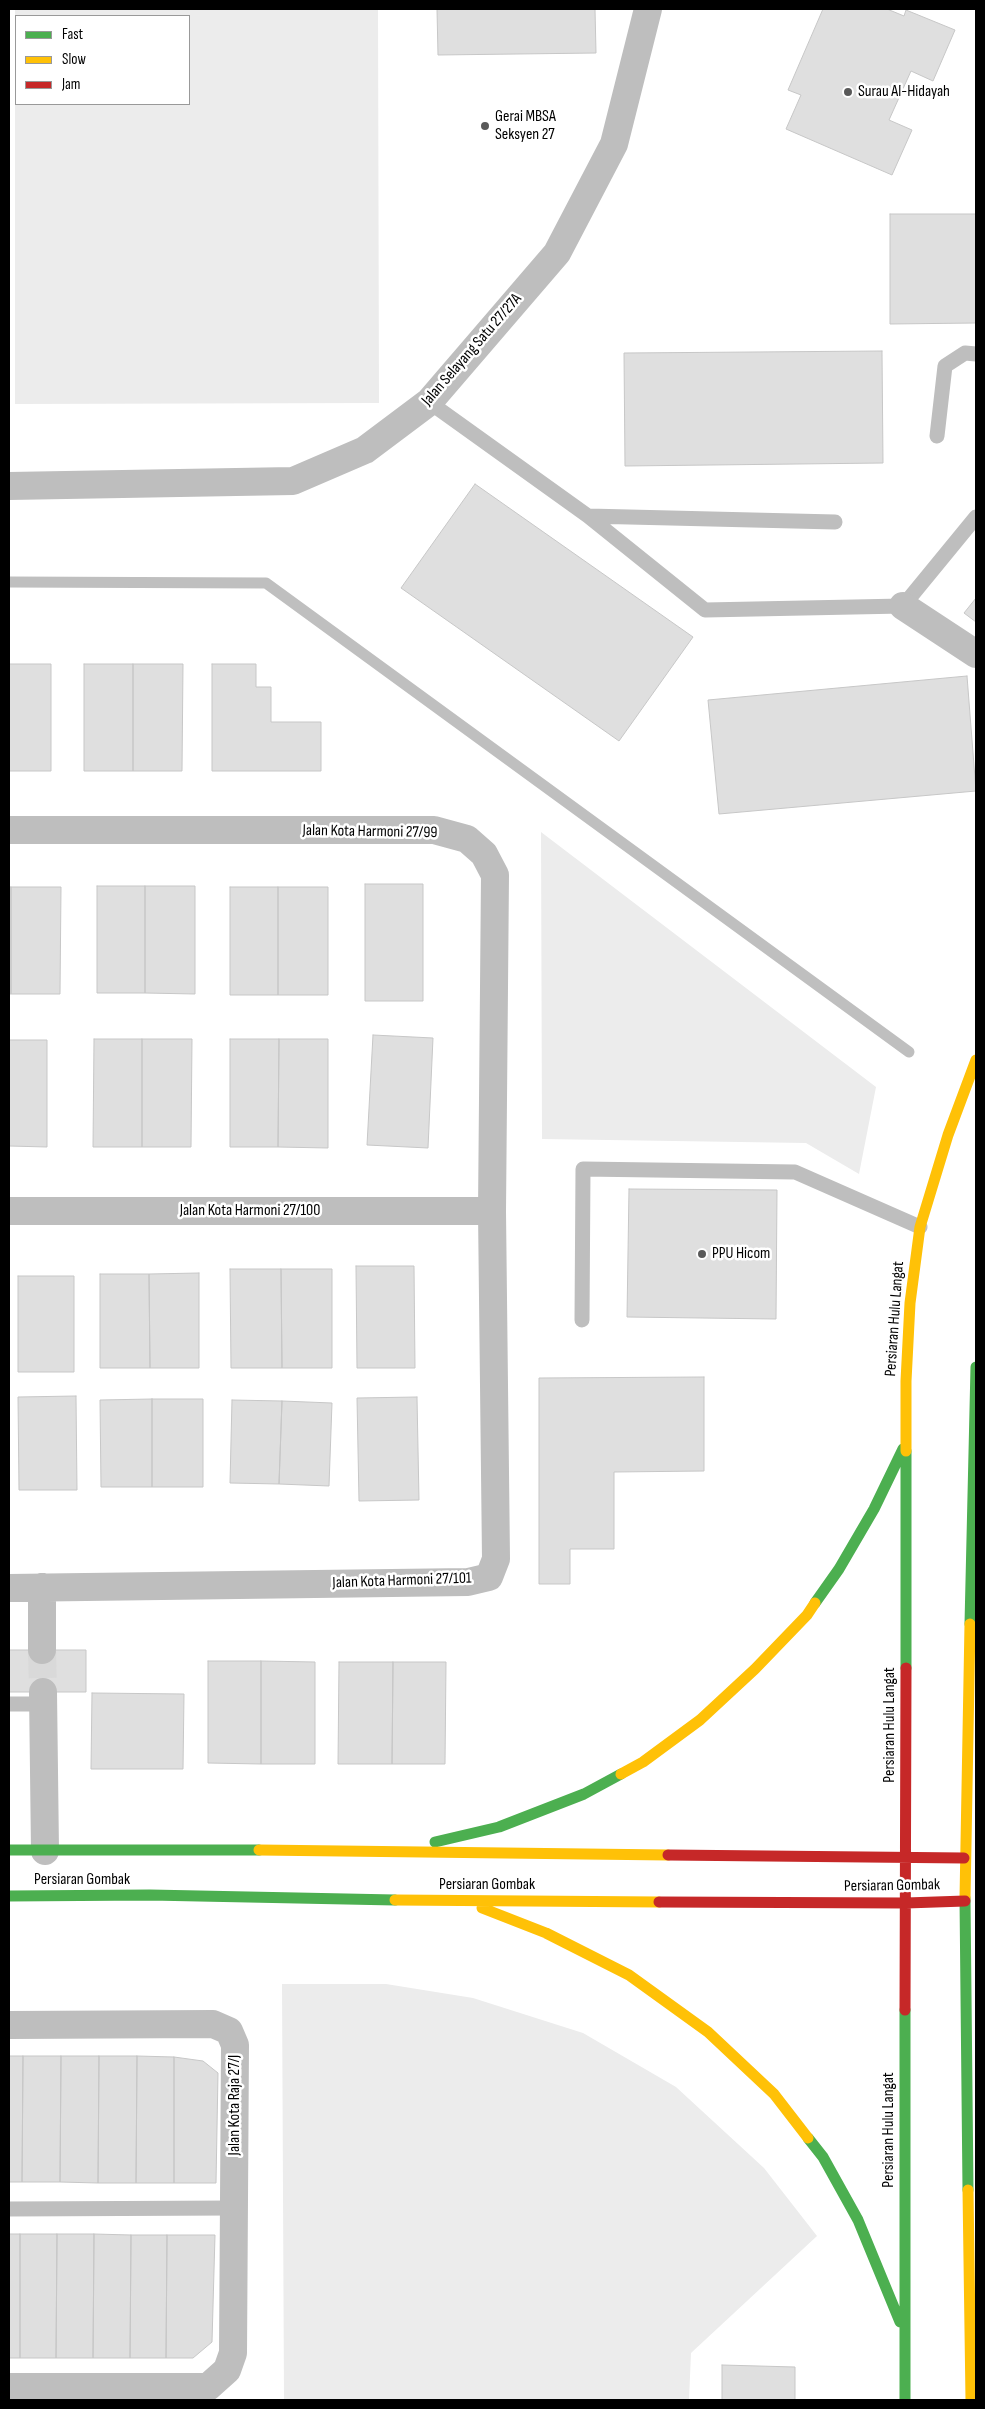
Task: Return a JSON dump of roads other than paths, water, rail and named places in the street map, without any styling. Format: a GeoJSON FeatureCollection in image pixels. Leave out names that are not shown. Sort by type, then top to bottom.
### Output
{"type":"FeatureCollection","features":[{"type":"Feature","properties":{"kind":"main road","name":"Persiaran Hulu Langat"},"geometry":{"type":"LineString","coordinates":[[905,2400],[906,1442],[910,1303],[920,1227],[948,1134],[976,1060]]}},
{"type":"Feature","properties":{"kind":"main road"},"geometry":{"type":"LineString","coordinates":[[971,2400],[964,1858],[976,1367]]}},
{"type":"Feature","properties":{"kind":"main road"},"geometry":{"type":"LineString","coordinates":[[390,1852],[499,1828],[584,1794],[643,1762],[700,1720],[755,1669],[807,1615],[839,1569],[874,1508],[906,1442]]}},
{"type":"Feature","properties":{"kind":"main road","name":"Persiaran Gombak"},"geometry":{"type":"LineString","coordinates":[[9,1850],[197,1849],[964,1858]]}},
{"type":"Feature","properties":{"kind":"main road","name":"Persiaran Gombak"},"geometry":{"type":"LineString","coordinates":[[9,1896],[150,1896],[466,1902],[906,1903],[965,1901]]}},
{"type":"Feature","properties":{"kind":"main road"},"geometry":{"type":"LineString","coordinates":[[466,1902],[546,1933],[629,1975],[708,2032],[774,2094],[823,2157],[858,2220],[905,2334]]}},
{"type":"Feature","properties":{"kind":"street","name":"Jalan Selayang Satu 27/27A"},"geometry":{"type":"LineString","coordinates":[[9,486],[293,481],[364,450],[429,402],[557,253],[614,144],[648,9]]}},
{"type":"Feature","properties":{"kind":"street"},"geometry":{"type":"LineString","coordinates":[[903,606],[976,654]]}},
{"type":"Feature","properties":{"kind":"street","name":"Jalan Kota Harmoni 27/99"},"geometry":{"type":"LineString","coordinates":[[9,830],[434,830],[467,839],[484,854],[495,875],[492,1212]]}},
{"type":"Feature","properties":{"kind":"street","name":"Jalan Kota Harmoni 27/100"},"geometry":{"type":"LineString","coordinates":[[9,1211],[492,1212]]}},
{"type":"Feature","properties":{"kind":"street","name":"Jalan Kota Harmoni 27/101"},"geometry":{"type":"LineString","coordinates":[[9,1588],[468,1582],[489,1576],[496,1559],[492,1212]]}},
{"type":"Feature","properties":{"kind":"street"},"geometry":{"type":"LineString","coordinates":[[42,1587],[42,1650]]}},
{"type":"Feature","properties":{"kind":"street"},"geometry":{"type":"LineString","coordinates":[[43,1698],[44,1851]]}},
{"type":"Feature","properties":{"kind":"street","name":"Jalan Kota Raja 27/J"},"geometry":{"type":"LineString","coordinates":[[9,2025],[214,2024],[229,2031],[235,2045],[233,2353],[227,2370],[208,2387],[114,2393]]}},
{"type":"Feature","properties":{"kind":"street"},"geometry":{"type":"LineString","coordinates":[[9,2387],[114,2393]]}},
{"type":"Feature","properties":{"kind":"lane"},"geometry":{"type":"LineString","coordinates":[[937,436],[945,366],[965,354],[976,354]]}},
{"type":"Feature","properties":{"kind":"lane"},"geometry":{"type":"LineString","coordinates":[[429,402],[588,516],[705,610],[903,606],[976,516]]}},
{"type":"Feature","properties":{"kind":"lane"},"geometry":{"type":"LineString","coordinates":[[588,516],[835,522]]}},
{"type":"Feature","properties":{"kind":"lane"},"geometry":{"type":"LineString","coordinates":[[582,1320],[583,1169],[795,1172],[920,1227]]}},
{"type":"Feature","properties":{"kind":"lane"},"geometry":{"type":"LineString","coordinates":[[9,1704],[43,1698]]}},
{"type":"Feature","properties":{"kind":"lane"},"geometry":{"type":"LineString","coordinates":[[9,2210],[234,2208]]}},
{"type":"Feature","properties":{"kind":"waterway"},"geometry":{"type":"LineString","coordinates":[[9,582],[266,583],[909,1052]]}},
{"type":"Feature","properties":{"kind":"tunnel"},"geometry":{"type":"LineString","coordinates":[[42,1650],[43,1692]]}},
{"type":"Feature","properties":{"kind":"place","name":"Surau Al-Hidayah"},"geometry":{"type":"Point","coordinates":[848,92]}},
{"type":"Feature","properties":{"kind":"place","name":"Gerai MBSA Seksyen 27"},"geometry":{"type":"Point","coordinates":[485,126]}},
{"type":"Feature","properties":{"kind":"place","name":"PPU Hicom"},"geometry":{"type":"Point","coordinates":[702,1254]}}]}
